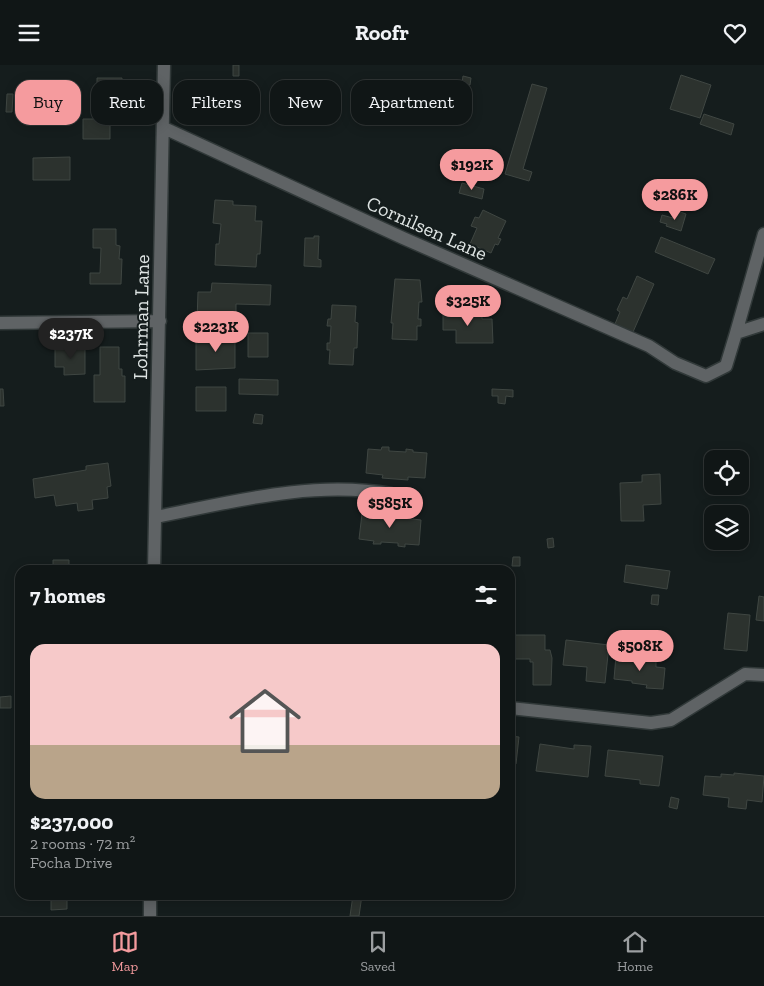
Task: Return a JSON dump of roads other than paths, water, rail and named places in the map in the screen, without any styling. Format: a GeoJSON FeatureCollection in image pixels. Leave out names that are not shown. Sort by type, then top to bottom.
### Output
{"type":"FeatureCollection","features":[{"type":"Feature","properties":{"kind":"street","name":"Lohrman Lane"},"geometry":{"type":"LineString","coordinates":[[154,565],[164,65]]}},
{"type":"Feature","properties":{"kind":"street","name":"Cornilsen Lane"},"geometry":{"type":"LineString","coordinates":[[164,128],[403,238],[649,347],[675,363],[706,376],[726,366],[736,333]]}},
{"type":"Feature","properties":{"kind":"street"},"geometry":{"type":"LineString","coordinates":[[736,333],[764,234]]}},
{"type":"Feature","properties":{"kind":"street"},"geometry":{"type":"LineString","coordinates":[[0,323],[160,321]]}},
{"type":"Feature","properties":{"kind":"street"},"geometry":{"type":"LineString","coordinates":[[736,333],[764,324]]}},
{"type":"Feature","properties":{"kind":"street"},"geometry":{"type":"LineString","coordinates":[[156,517],[282,493],[363,489],[391,494]]}},
{"type":"Feature","properties":{"kind":"street"},"geometry":{"type":"LineString","coordinates":[[515,709],[650,723],[671,720],[745,674],[764,675]]}},
{"type":"Feature","properties":{"kind":"street"},"geometry":{"type":"LineString","coordinates":[[150,900],[150,916]]}}]}
